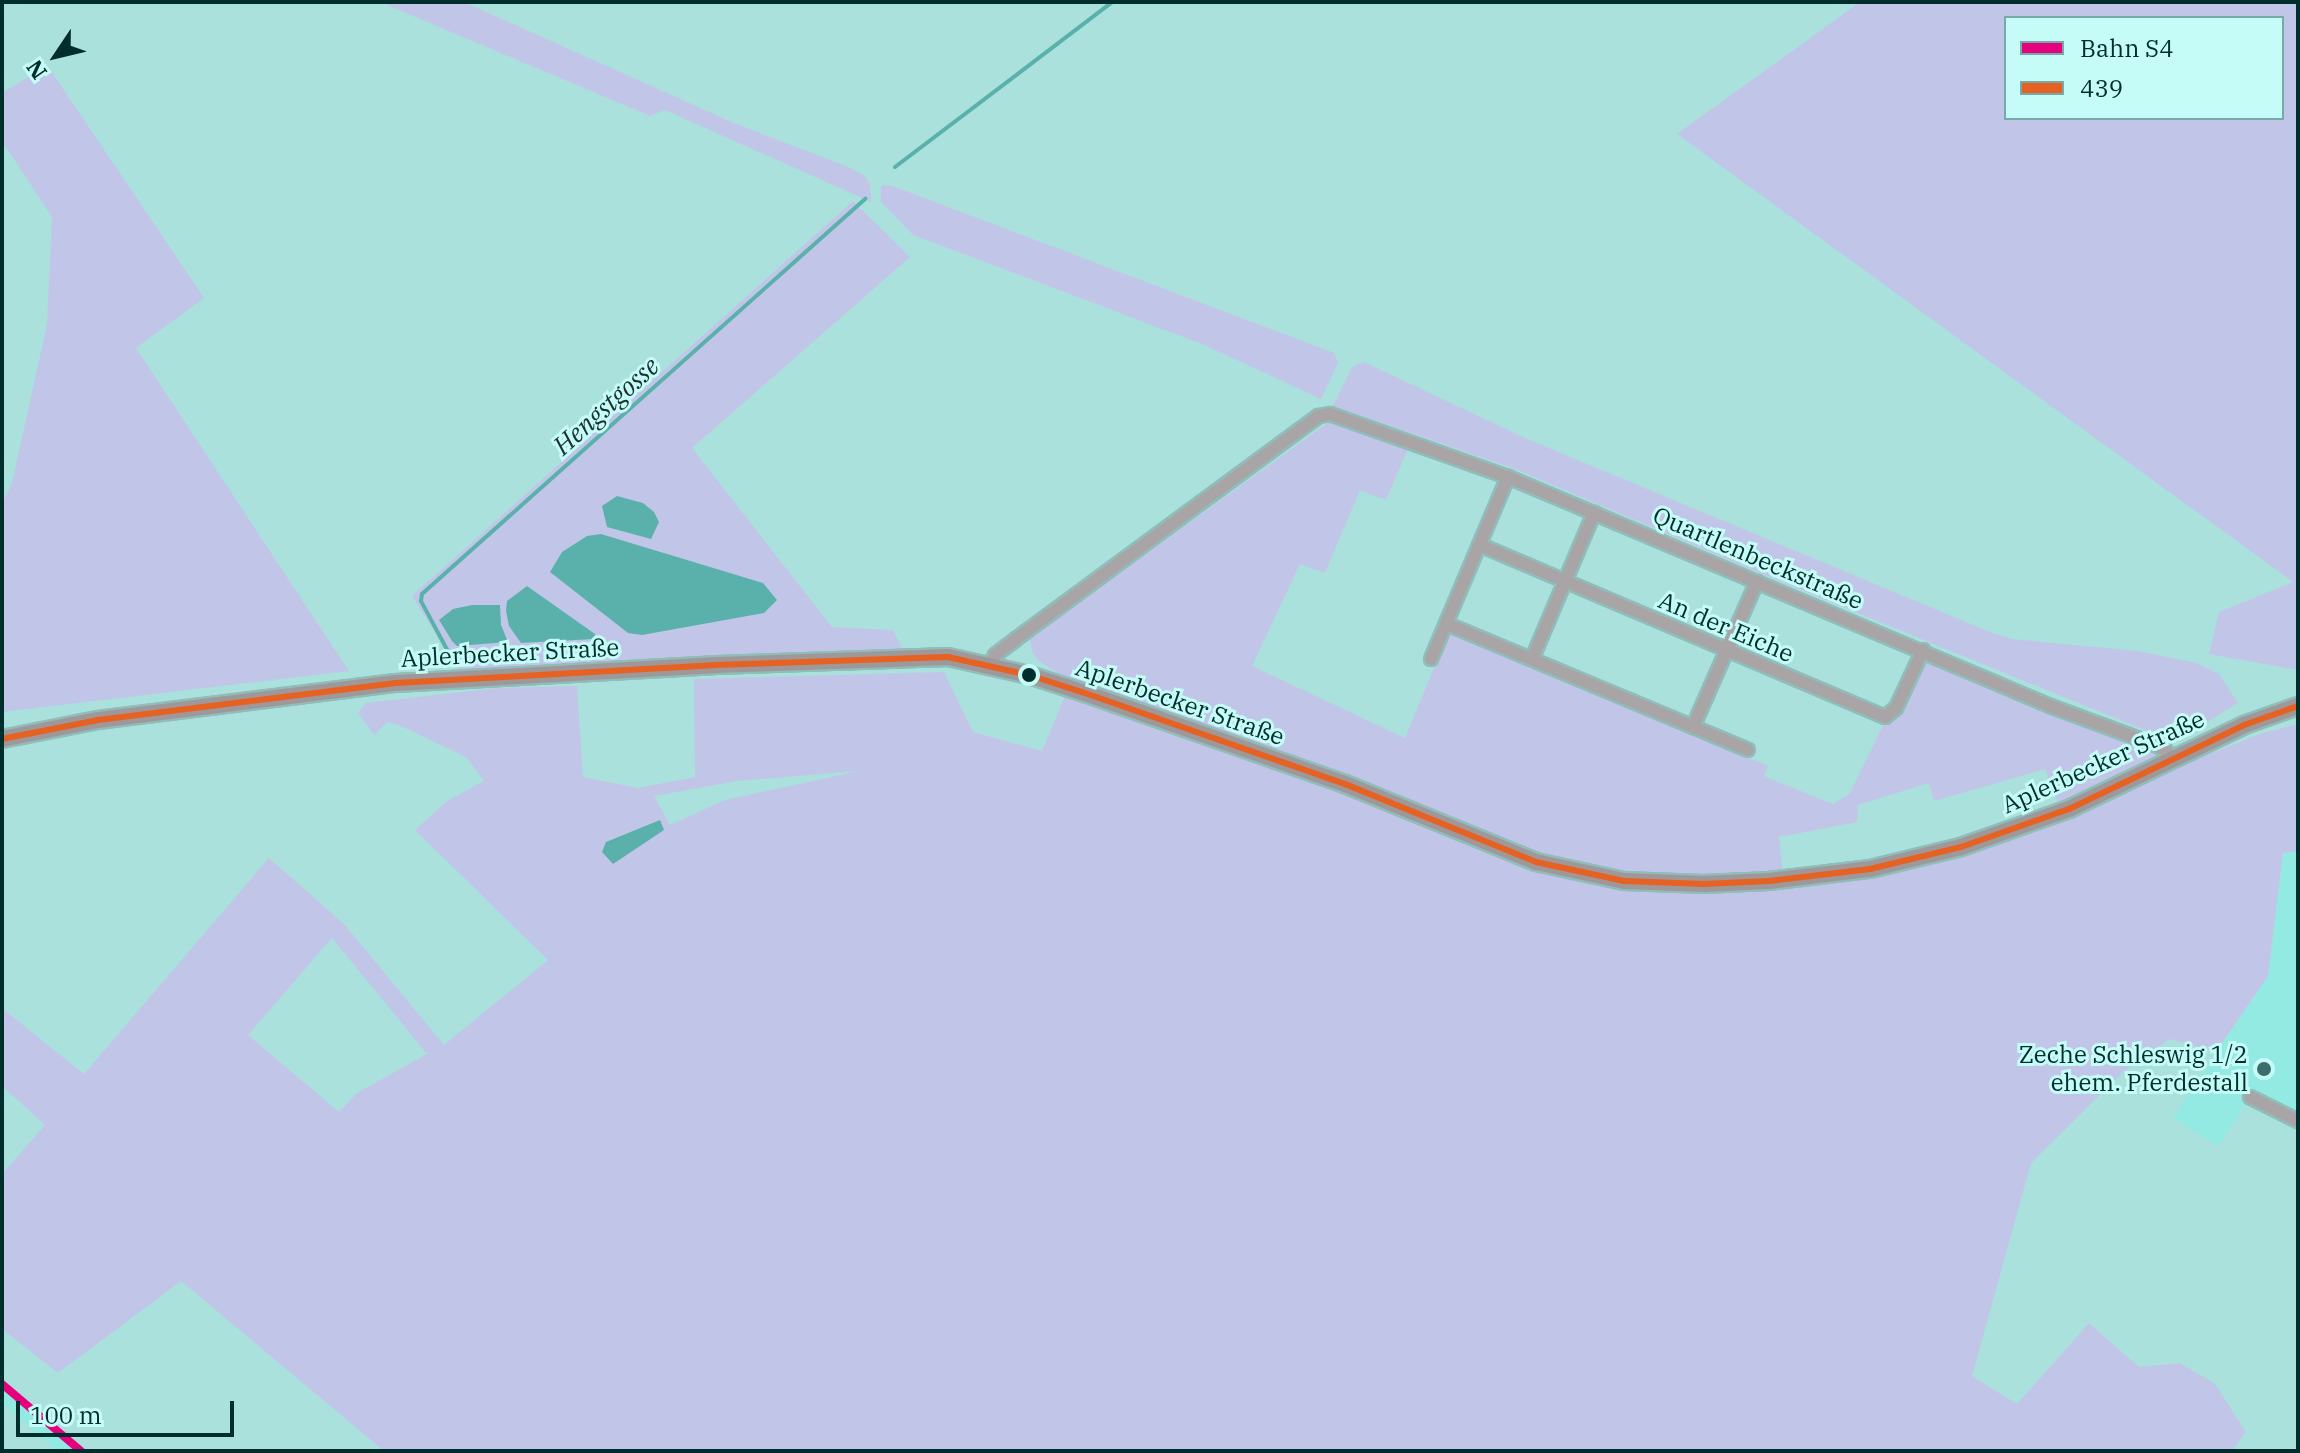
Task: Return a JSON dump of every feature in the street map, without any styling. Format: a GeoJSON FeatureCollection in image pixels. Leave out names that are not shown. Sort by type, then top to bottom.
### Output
{"type":"FeatureCollection","features":[{"type":"Feature","properties":{"kind":"main road","name":"Aplerbecker Straße"},"geometry":{"type":"LineString","coordinates":[[2,739],[98,720],[411,682],[918,656],[990,665],[1071,689],[1345,784],[1536,862],[1624,881],[1704,884],[1769,881],[1905,862],[2015,829],[2069,809],[2244,725],[2298,706]]}},
{"type":"Feature","properties":{"kind":"street","name":"Quartlenbeckstraße"},"geometry":{"type":"LineString","coordinates":[[990,665],[1008,645],[1319,416],[1330,414],[1508,477],[2050,706],[2156,745],[2166,751],[2171,761]]}},
{"type":"Feature","properties":{"kind":"street"},"geometry":{"type":"LineString","coordinates":[[1431,659],[1508,477]]}},
{"type":"Feature","properties":{"kind":"street"},"geometry":{"type":"LineString","coordinates":[[1532,659],[1594,513]]}},
{"type":"Feature","properties":{"kind":"street","name":"An der Eiche"},"geometry":{"type":"LineString","coordinates":[[1480,545],[1885,717],[1896,708],[1923,650]]}},
{"type":"Feature","properties":{"kind":"street"},"geometry":{"type":"LineString","coordinates":[[1693,727],[1757,581]]}},
{"type":"Feature","properties":{"kind":"street"},"geometry":{"type":"LineString","coordinates":[[1447,624],[1748,750]]}},
{"type":"Feature","properties":{"kind":"street"},"geometry":{"type":"LineString","coordinates":[[2250,1097],[2298,1121]]}},
{"type":"Feature","properties":{"kind":"shaded area"},"geometry":{"type":"Polygon","coordinates":[[[380,2],[464,2],[734,123],[848,167],[865,176],[870,184],[871,202],[665,110],[650,116],[380,2]]]}},
{"type":"Feature","properties":{"kind":"shaded area"},"geometry":{"type":"Polygon","coordinates":[[[1860,2],[2298,2],[2298,670],[2209,654],[2219,612],[2293,582],[1677,134],[1860,2]]]}},
{"type":"Feature","properties":{"kind":"shaded area"},"geometry":{"type":"Polygon","coordinates":[[[47,65],[204,298],[136,348],[349,671],[2,712],[2,504],[12,483],[47,324],[52,217],[2,141],[2,93],[47,65]]]}},
{"type":"Feature","properties":{"kind":"shaded area"},"geometry":{"type":"Polygon","coordinates":[[[890,185],[1334,353],[1338,363],[1321,399],[1202,344],[913,235],[881,202],[881,186],[890,185]]]}},
{"type":"Feature","properties":{"kind":"shaded area"},"geometry":{"type":"Polygon","coordinates":[[[853,201],[910,257],[692,448],[832,627],[893,630],[904,653],[459,670],[412,596],[853,201]]]}},
{"type":"Feature","properties":{"kind":"shaded area"},"geometry":{"type":"Polygon","coordinates":[[[1364,362],[1525,438],[1990,632],[2012,639],[2138,651],[2197,663],[2219,674],[2238,703],[2174,742],[1762,574],[1515,469],[1333,406],[1352,367],[1364,362]]]}},
{"type":"Feature","properties":{"kind":"shaded area"},"geometry":{"type":"Polygon","coordinates":[[[1330,421],[1408,449],[1386,500],[1360,490],[1325,573],[1300,564],[1252,666],[1405,738],[1450,629],[1768,766],[1764,776],[1833,804],[1850,793],[1883,725],[1900,710],[1926,657],[2153,750],[2154,757],[2058,803],[2045,769],[1934,801],[1929,783],[1858,805],[1857,822],[1779,837],[1783,872],[1643,875],[1603,870],[1526,850],[1440,812],[1332,771],[1071,683],[1038,660],[1032,652],[1030,638],[1330,421]]]}},
{"type":"Feature","properties":{"kind":"shaded area"},"geometry":{"type":"Polygon","coordinates":[[[617,496],[643,503],[654,512],[659,522],[651,539],[607,527],[602,506],[617,496]]]}},
{"type":"Feature","properties":{"kind":"shaded area"},"geometry":{"type":"Polygon","coordinates":[[[601,534],[763,583],[777,600],[764,613],[642,635],[628,633],[550,572],[562,552],[587,536],[601,534]]]}},
{"type":"Feature","properties":{"kind":"shaded area"},"geometry":{"type":"Polygon","coordinates":[[[527,586],[595,634],[594,639],[521,643],[509,626],[507,601],[527,586]]]}},
{"type":"Feature","properties":{"kind":"shaded area"},"geometry":{"type":"Polygon","coordinates":[[[500,605],[501,625],[508,642],[457,646],[452,641],[439,620],[453,609],[500,605]]]}},
{"type":"Feature","properties":{"kind":"shaded area"},"geometry":{"type":"Polygon","coordinates":[[[944,672],[973,732],[1042,751],[1067,691],[1535,863],[1622,883],[1871,870],[2124,787],[2266,732],[2298,724],[2298,851],[2283,853],[2268,976],[2216,1052],[2170,1039],[2124,1071],[2031,1163],[1972,1376],[2017,1404],[2089,1323],[2139,1367],[2180,1363],[2215,1384],[2246,1432],[2232,1451],[384,1451],[181,1281],[58,1373],[2,1329],[2,1174],[45,1125],[2,1086],[2,1008],[84,1074],[269,858],[345,925],[444,1045],[548,960],[415,830],[447,801],[484,781],[466,757],[388,722],[374,735],[358,713],[366,703],[496,688],[577,686],[583,777],[638,788],[695,777],[694,679],[944,672]],[[859,771],[737,781],[654,796],[670,825],[725,800],[859,771]],[[332,938],[248,1035],[339,1112],[357,1093],[427,1054],[332,938]]]}},
{"type":"Feature","properties":{"kind":"shaded area"},"geometry":{"type":"Polygon","coordinates":[[[660,820],[664,830],[613,864],[602,852],[606,842],[660,820]]]}},
{"type":"Feature","properties":{"kind":"shaded area"},"geometry":{"type":"Polygon","coordinates":[[[2298,851],[2298,1121],[2250,1098],[2218,1146],[2173,1118],[2268,976],[2283,853],[2298,851]]]}},
{"type":"Feature","properties":{"kind":"shaded area"},"geometry":{"type":"Polygon","coordinates":[[[2,1379],[86,1451],[57,1451],[36,1433],[2,1403],[2,1379]]]}},
{"type":"Feature","properties":{"kind":"waterway","name":"Hengstgosse"},"geometry":{"type":"LineString","coordinates":[[895,167],[1112,2]]}},
{"type":"Feature","properties":{"kind":"waterway","name":"Hengstgosse"},"geometry":{"type":"LineString","coordinates":[[451,657],[421,601],[422,594],[865,199]]}},
{"type":"Feature","properties":{"kind":"rail line","name":"S4"},"geometry":{"type":"LineString","coordinates":[[2,1384],[81,1451]]}},
{"type":"Feature","properties":{"kind":"transit line","name":"439"},"geometry":{"type":"LineString","coordinates":[[2,739],[98,720],[396,683],[717,665],[948,657],[1029,675],[1085,693],[1345,784],[1536,862],[1624,881],[1704,884],[1769,881],[1870,869],[1961,847],[2069,809],[2244,725],[2298,706]]}},
{"type":"Feature","properties":{"kind":"place","name":"Zeche Schleswig 1/2 ehem. Pferdestall"},"geometry":{"type":"Point","coordinates":[2264,1069]}}]}
